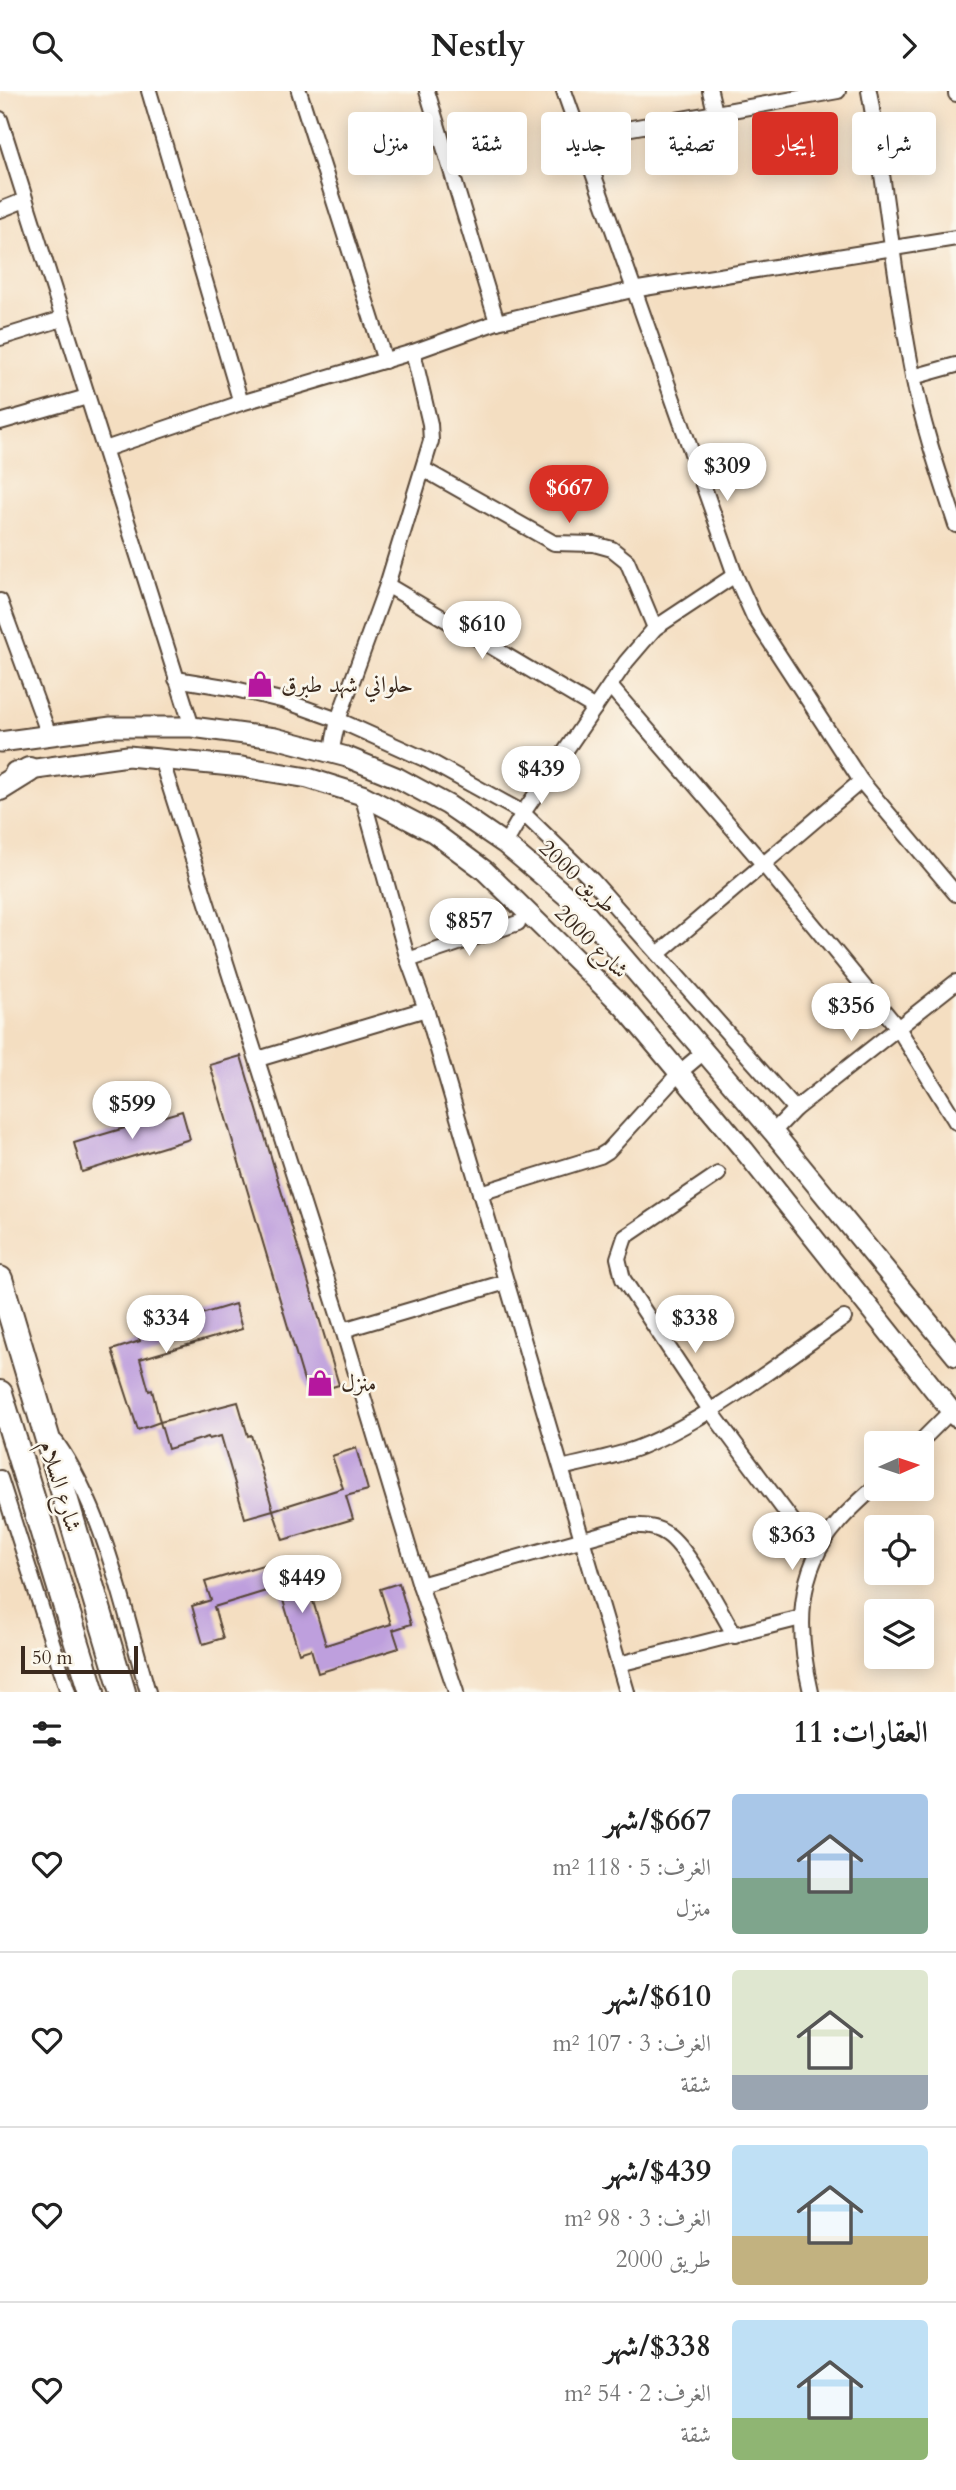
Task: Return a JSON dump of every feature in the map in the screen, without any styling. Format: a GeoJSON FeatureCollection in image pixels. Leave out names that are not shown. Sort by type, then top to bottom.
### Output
{"type":"FeatureCollection","features":[{"type":"Feature","properties":{"kind":"highway"},"geometry":{"type":"LineString","coordinates":[[0,788],[29,770]]}},
{"type":"Feature","properties":{"kind":"highway","name":"شارع السلام"},"geometry":{"type":"LineString","coordinates":[[0,1279],[123,1692]]}},
{"type":"Feature","properties":{"kind":"highway","name":"شارع السلام"},"geometry":{"type":"LineString","coordinates":[[0,1393],[92,1692]]}},
{"type":"Feature","properties":{"kind":"street"},"geometry":{"type":"LineString","coordinates":[[149,91],[241,403]]}},
{"type":"Feature","properties":{"kind":"street"},"geometry":{"type":"LineString","coordinates":[[299,91],[385,361]]}},
{"type":"Feature","properties":{"kind":"street"},"geometry":{"type":"LineString","coordinates":[[427,91],[497,322]]}},
{"type":"Feature","properties":{"kind":"street"},"geometry":{"type":"LineString","coordinates":[[564,91],[572,112]]}},
{"type":"Feature","properties":{"kind":"street"},"geometry":{"type":"LineString","coordinates":[[710,91],[715,112],[838,91]]}},
{"type":"Feature","properties":{"kind":"street"},"geometry":{"type":"LineString","coordinates":[[869,91],[913,377],[956,525]]}},
{"type":"Feature","properties":{"kind":"street"},"geometry":{"type":"LineString","coordinates":[[0,119],[192,727]]}},
{"type":"Feature","properties":{"kind":"street"},"geometry":{"type":"LineString","coordinates":[[594,175],[632,290],[735,575],[754,617],[861,781],[956,894]]}},
{"type":"Feature","properties":{"kind":"street"},"geometry":{"type":"LineString","coordinates":[[0,210],[25,200]]}},
{"type":"Feature","properties":{"kind":"street"},"geometry":{"type":"LineString","coordinates":[[104,449],[241,403],[413,352],[497,322],[632,290],[956,238]]}},
{"type":"Feature","properties":{"kind":"street"},"geometry":{"type":"LineString","coordinates":[[0,338],[62,319]]}},
{"type":"Feature","properties":{"kind":"street"},"geometry":{"type":"LineString","coordinates":[[331,753],[338,720],[387,585],[431,441],[430,423],[413,352]]}},
{"type":"Feature","properties":{"kind":"street"},"geometry":{"type":"LineString","coordinates":[[913,377],[956,365]]}},
{"type":"Feature","properties":{"kind":"street"},"geometry":{"type":"LineString","coordinates":[[0,422],[87,397]]}},
{"type":"Feature","properties":{"kind":"street"},"geometry":{"type":"LineString","coordinates":[[423,469],[554,543],[594,544],[612,549],[627,561],[655,628]]}},
{"type":"Feature","properties":{"kind":"street"},"geometry":{"type":"LineString","coordinates":[[505,844],[523,813],[626,662],[655,628],[735,575]]}},
{"type":"Feature","properties":{"kind":"street"},"geometry":{"type":"LineString","coordinates":[[387,585],[595,708]]}},
{"type":"Feature","properties":{"kind":"street"},"geometry":{"type":"LineString","coordinates":[[0,601],[49,735]]}},
{"type":"Feature","properties":{"kind":"street"},"geometry":{"type":"LineString","coordinates":[[176,679],[285,701],[338,720],[429,761],[523,813],[592,880],[795,1109]]}},
{"type":"Feature","properties":{"kind":"street"},"geometry":{"type":"LineString","coordinates":[[610,686],[764,865],[898,1028],[956,1122]]}},
{"type":"Feature","properties":{"kind":"street","name":"طريق 2000"},"geometry":{"type":"LineString","coordinates":[[0,742],[111,727],[192,727],[275,739],[347,757],[408,783],[448,805],[505,844],[582,909],[774,1132],[956,1356]]}},
{"type":"Feature","properties":{"kind":"street","name":"شارع 2000"},"geometry":{"type":"LineString","coordinates":[[0,775],[128,756],[243,767],[308,778],[362,795],[433,832],[484,870],[624,1007],[680,1072],[953,1414]]}},
{"type":"Feature","properties":{"kind":"street"},"geometry":{"type":"LineString","coordinates":[[161,759],[456,1692]]}},
{"type":"Feature","properties":{"kind":"street"},"geometry":{"type":"LineString","coordinates":[[658,954],[861,781]]}},
{"type":"Feature","properties":{"kind":"street"},"geometry":{"type":"LineString","coordinates":[[362,795],[408,960],[426,1009],[627,1692]]}},
{"type":"Feature","properties":{"kind":"street"},"geometry":{"type":"LineString","coordinates":[[408,960],[518,923]]}},
{"type":"Feature","properties":{"kind":"street"},"geometry":{"type":"LineString","coordinates":[[774,1132],[795,1109],[956,982]]}},
{"type":"Feature","properties":{"kind":"street"},"geometry":{"type":"LineString","coordinates":[[258,1059],[426,1009]]}},
{"type":"Feature","properties":{"kind":"street"},"geometry":{"type":"LineString","coordinates":[[480,1193],[600,1156],[680,1072],[705,1051]]}},
{"type":"Feature","properties":{"kind":"street"},"geometry":{"type":"LineString","coordinates":[[718,1174],[629,1232],[621,1244],[618,1258],[623,1279],[710,1410],[817,1554]]}},
{"type":"Feature","properties":{"kind":"street"},"geometry":{"type":"LineString","coordinates":[[343,1330],[506,1282]]}},
{"type":"Feature","properties":{"kind":"street"},"geometry":{"type":"LineString","coordinates":[[562,1468],[636,1448],[710,1410],[844,1318]]}},
{"type":"Feature","properties":{"kind":"street"},"geometry":{"type":"LineString","coordinates":[[933,1431],[953,1414]]}},
{"type":"Feature","properties":{"kind":"street"},"geometry":{"type":"LineString","coordinates":[[41,1421],[73,1466],[97,1520],[149,1692]]}},
{"type":"Feature","properties":{"kind":"street"},"geometry":{"type":"LineString","coordinates":[[0,1478],[68,1692]]}},
{"type":"Feature","properties":{"kind":"street"},"geometry":{"type":"LineString","coordinates":[[811,1692],[803,1652],[801,1618],[806,1585],[817,1554],[838,1523],[864,1498]]}},
{"type":"Feature","properties":{"kind":"street"},"geometry":{"type":"LineString","coordinates":[[420,1585],[640,1525],[668,1534],[682,1549],[735,1636]]}},
{"type":"Feature","properties":{"kind":"street"},"geometry":{"type":"LineString","coordinates":[[619,1664],[801,1618]]}},
{"type":"Feature","properties":{"kind":"building"},"geometry":{"type":"Polygon","coordinates":[[[241,1056],[339,1385],[308,1394],[210,1065],[241,1056]]]}},
{"type":"Feature","properties":{"kind":"building"},"geometry":{"type":"Polygon","coordinates":[[[182,1111],[190,1139],[82,1172],[74,1143],[182,1111]]]}},
{"type":"Feature","properties":{"kind":"building"},"geometry":{"type":"Polygon","coordinates":[[[235,1304],[242,1329],[140,1359],[160,1422],[138,1430],[112,1350],[140,1341],[138,1333],[235,1304]]]}},
{"type":"Feature","properties":{"kind":"building"},"geometry":{"type":"Polygon","coordinates":[[[238,1402],[248,1436],[251,1435],[273,1510],[245,1518],[221,1436],[208,1437],[168,1449],[160,1422],[238,1402]]]}},
{"type":"Feature","properties":{"kind":"building"},"geometry":{"type":"Polygon","coordinates":[[[356,1448],[368,1490],[346,1496],[353,1519],[283,1540],[273,1510],[343,1488],[332,1456],[356,1448]]]}},
{"type":"Feature","properties":{"kind":"building"},"geometry":{"type":"Polygon","coordinates":[[[273,1562],[275,1572],[302,1564],[326,1645],[391,1624],[380,1589],[399,1583],[411,1624],[393,1630],[399,1648],[318,1673],[311,1649],[299,1653],[279,1587],[214,1607],[223,1638],[203,1644],[192,1606],[211,1600],[205,1582],[273,1562]]]}},
{"type":"Feature","properties":{"kind":"place","name":"حلواني شهد طبرق"},"geometry":{"type":"Point","coordinates":[260,684]}},
{"type":"Feature","properties":{"kind":"place","name":"منزل"},"geometry":{"type":"Point","coordinates":[320,1383]}}]}
